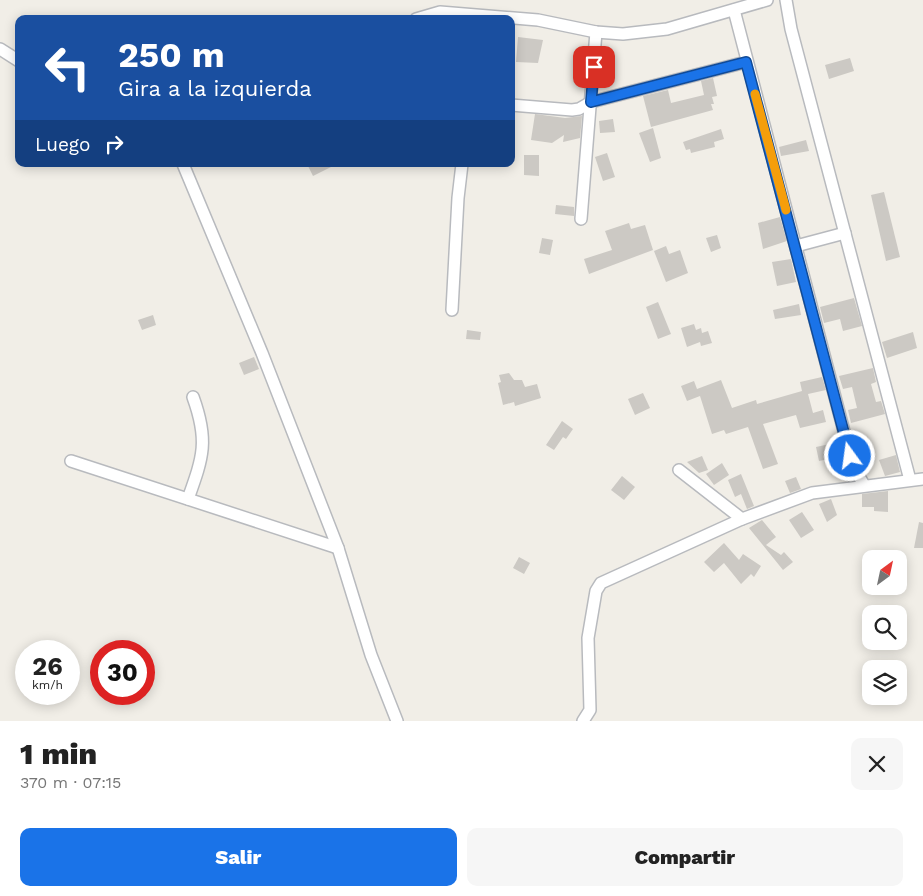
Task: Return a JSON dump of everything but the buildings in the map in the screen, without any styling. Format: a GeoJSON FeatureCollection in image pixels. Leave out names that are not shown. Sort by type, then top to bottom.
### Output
{"type":"FeatureCollection","features":[{"type":"Feature","properties":{"kind":"street"},"geometry":{"type":"LineString","coordinates":[[515,19],[538,20],[596,32],[624,34],[667,29],[767,0]]}},
{"type":"Feature","properties":{"kind":"street"},"geometry":{"type":"LineString","coordinates":[[786,0],[791,29],[910,480]]}},
{"type":"Feature","properties":{"kind":"street"},"geometry":{"type":"LineString","coordinates":[[734,10],[746,62],[853,466],[864,485]]}},
{"type":"Feature","properties":{"kind":"street"},"geometry":{"type":"LineString","coordinates":[[430,15],[440,12],[460,15]]}},
{"type":"Feature","properties":{"kind":"street"},"geometry":{"type":"LineString","coordinates":[[581,219],[596,32]]}},
{"type":"Feature","properties":{"kind":"street"},"geometry":{"type":"LineString","coordinates":[[0,49],[15,58]]}},
{"type":"Feature","properties":{"kind":"street"},"geometry":{"type":"LineString","coordinates":[[515,105],[572,110],[591,102],[746,62]]}},
{"type":"Feature","properties":{"kind":"street"},"geometry":{"type":"LineString","coordinates":[[184,167],[262,353],[338,548],[371,654],[397,721]]}},
{"type":"Feature","properties":{"kind":"street"},"geometry":{"type":"LineString","coordinates":[[452,310],[458,198],[462,167]]}},
{"type":"Feature","properties":{"kind":"street"},"geometry":{"type":"LineString","coordinates":[[796,246],[845,233]]}},
{"type":"Feature","properties":{"kind":"street"},"geometry":{"type":"LineString","coordinates":[[188,499],[204,449],[203,430],[193,397]]}},
{"type":"Feature","properties":{"kind":"street"},"geometry":{"type":"LineString","coordinates":[[71,461],[338,548]]}},
{"type":"Feature","properties":{"kind":"street"},"geometry":{"type":"LineString","coordinates":[[679,470],[742,519]]}},
{"type":"Feature","properties":{"kind":"street"},"geometry":{"type":"LineString","coordinates":[[583,721],[590,710],[588,638],[596,591],[601,583],[742,519],[812,494],[864,485],[923,479]]}},
{"type":"Feature","properties":{"kind":"slow traffic"},"geometry":{"type":"LineString","coordinates":[[755,94],[786,210]]}},
{"type":"Feature","properties":{"kind":"route"},"geometry":{"type":"LineString","coordinates":[[594,67],[591,102],[746,62],[815,314],[850,456]]}}]}
